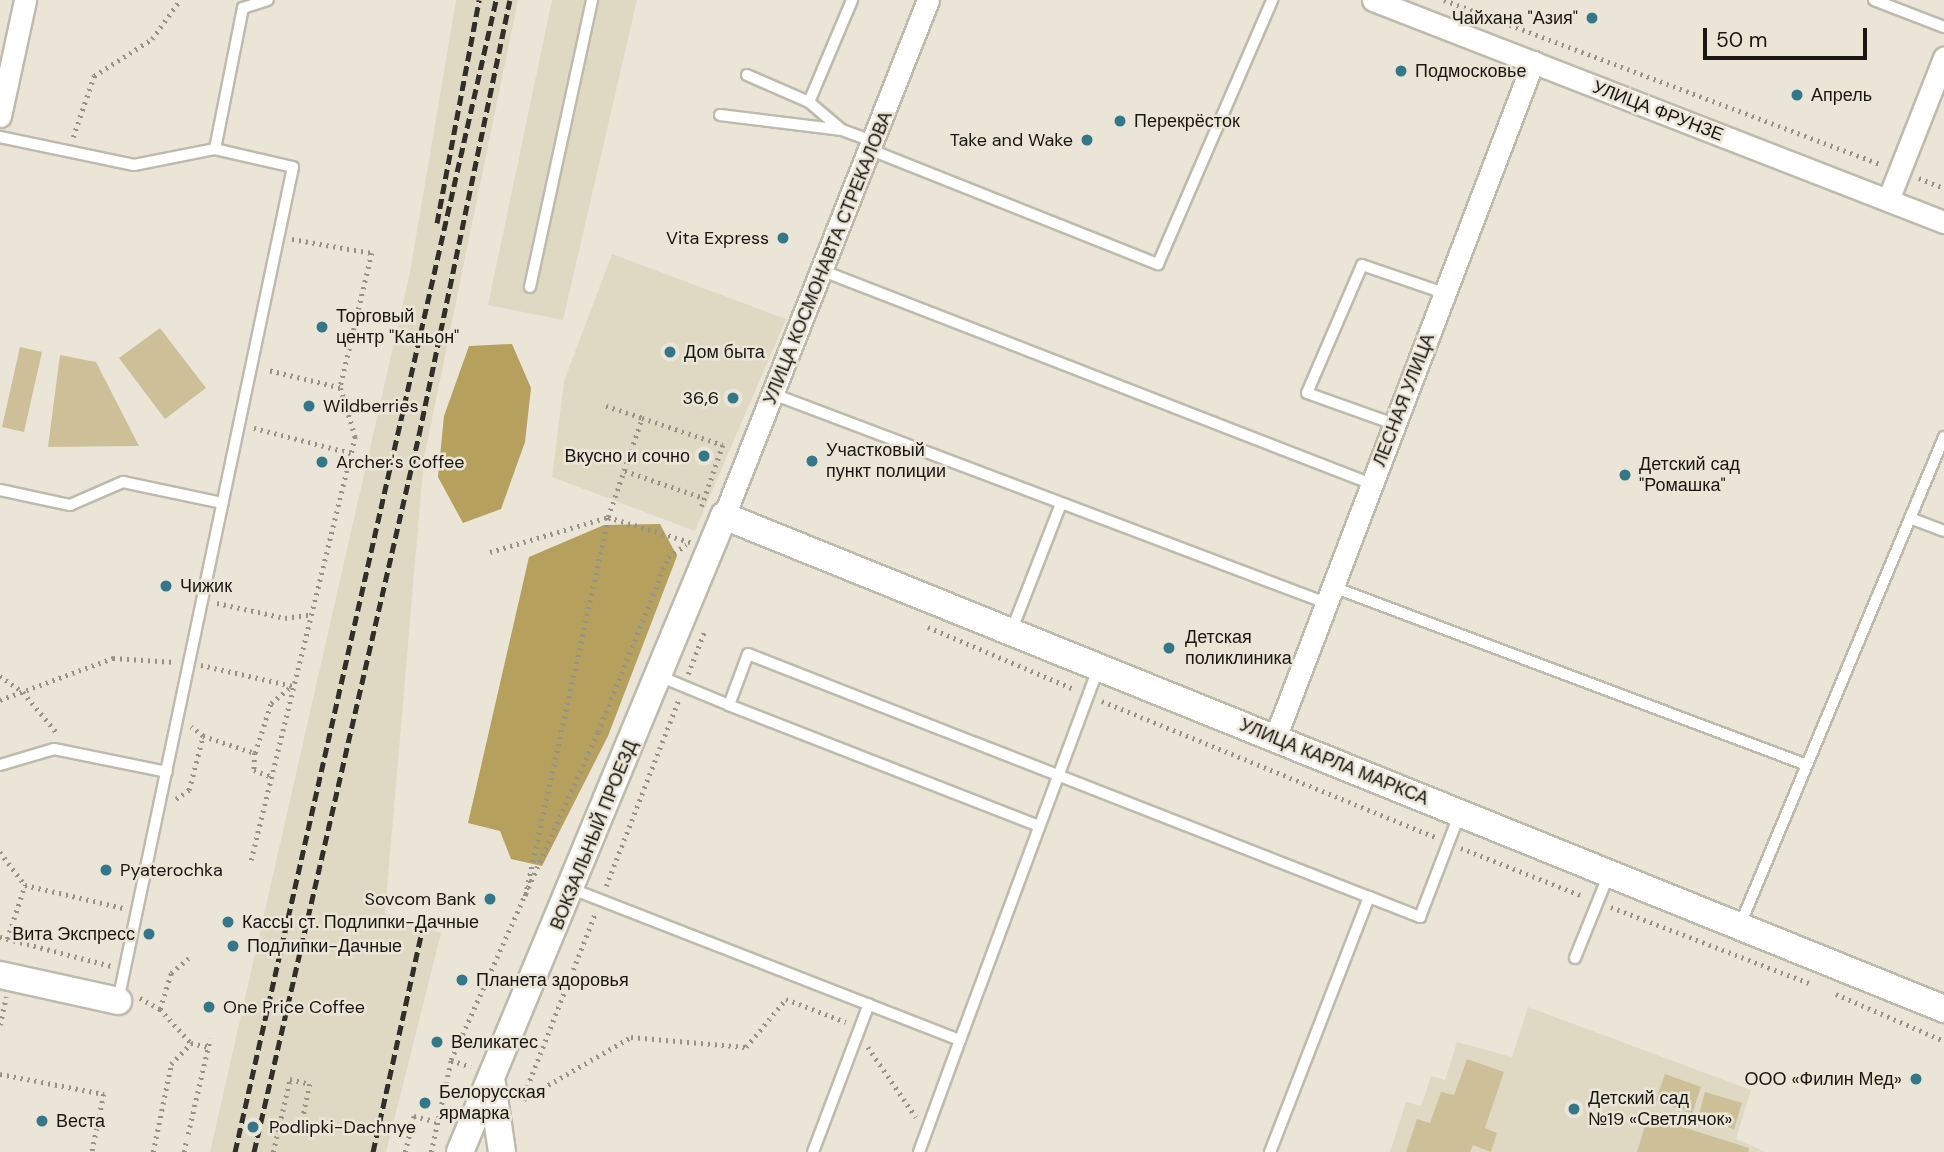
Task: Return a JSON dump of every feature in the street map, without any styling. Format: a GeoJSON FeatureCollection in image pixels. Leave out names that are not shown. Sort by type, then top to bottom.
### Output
{"type":"FeatureCollection","features":[{"type":"Feature","properties":{"kind":"street"},"geometry":{"type":"LineString","coordinates":[[0,116],[24,0]]}},
{"type":"Feature","properties":{"kind":"street","name":"УЛИЦА КОСМОНАВТА СТРЕКАЛОВА"},"geometry":{"type":"LineString","coordinates":[[724,516],[873,146],[928,0]]}},
{"type":"Feature","properties":{"kind":"street","name":"УЛИЦА ФРУНЗЕ"},"geometry":{"type":"LineString","coordinates":[[1377,1],[1944,222]]}},
{"type":"Feature","properties":{"kind":"street"},"geometry":{"type":"LineString","coordinates":[[1888,200],[1944,58]]}},
{"type":"Feature","properties":{"kind":"street","name":"ЛЕСНАЯ УЛИЦА"},"geometry":{"type":"LineString","coordinates":[[1275,738],[1533,62]]}},
{"type":"Feature","properties":{"kind":"street","name":"УЛИЦА КАРЛА МАРКСА"},"geometry":{"type":"LineString","coordinates":[[724,516],[1944,1009]]}},
{"type":"Feature","properties":{"kind":"street","name":"ВОКЗАЛЬНЫЙ ПРОЕЗД"},"geometry":{"type":"LineString","coordinates":[[462,1145],[482,1076],[572,889],[724,516]]}},
{"type":"Feature","properties":{"kind":"street"},"geometry":{"type":"LineString","coordinates":[[0,975],[118,1001]]}},
{"type":"Feature","properties":{"kind":"street"},"geometry":{"type":"LineString","coordinates":[[462,1145],[499,1152],[482,1076]]}},
{"type":"Feature","properties":{"kind":"lane"},"geometry":{"type":"LineString","coordinates":[[215,149],[243,8],[268,0]]}},
{"type":"Feature","properties":{"kind":"lane"},"geometry":{"type":"LineString","coordinates":[[530,287],[592,0]]}},
{"type":"Feature","properties":{"kind":"lane"},"geometry":{"type":"LineString","coordinates":[[809,102],[852,0]]}},
{"type":"Feature","properties":{"kind":"lane"},"geometry":{"type":"LineString","coordinates":[[747,75],[809,102],[842,130],[873,146],[1158,264],[1272,0]]}},
{"type":"Feature","properties":{"kind":"lane"},"geometry":{"type":"LineString","coordinates":[[1874,0],[1944,27]]}},
{"type":"Feature","properties":{"kind":"lane"},"geometry":{"type":"LineString","coordinates":[[720,115],[842,130]]}},
{"type":"Feature","properties":{"kind":"lane"},"geometry":{"type":"LineString","coordinates":[[0,137],[134,165],[215,149],[293,167],[118,1001]]}},
{"type":"Feature","properties":{"kind":"lane"},"geometry":{"type":"LineString","coordinates":[[1394,424],[1307,393],[1362,265],[1444,293]]}},
{"type":"Feature","properties":{"kind":"lane"},"geometry":{"type":"LineString","coordinates":[[823,271],[1372,484]]}},
{"type":"Feature","properties":{"kind":"lane"},"geometry":{"type":"LineString","coordinates":[[773,394],[1061,504],[1329,595],[1807,765]]}},
{"type":"Feature","properties":{"kind":"lane"},"geometry":{"type":"LineString","coordinates":[[1739,926],[1944,437]]}},
{"type":"Feature","properties":{"kind":"lane"},"geometry":{"type":"LineString","coordinates":[[0,490],[70,505],[123,482],[223,503]]}},
{"type":"Feature","properties":{"kind":"lane"},"geometry":{"type":"LineString","coordinates":[[1011,632],[1061,504]]}},
{"type":"Feature","properties":{"kind":"lane"},"geometry":{"type":"LineString","coordinates":[[1910,518],[1944,530]]}},
{"type":"Feature","properties":{"kind":"lane"},"geometry":{"type":"LineString","coordinates":[[729,705],[748,654],[1420,917],[1460,813]]}},
{"type":"Feature","properties":{"kind":"lane"},"geometry":{"type":"LineString","coordinates":[[920,1149],[1098,667]]}},
{"type":"Feature","properties":{"kind":"lane"},"geometry":{"type":"LineString","coordinates":[[659,676],[1039,826]]}},
{"type":"Feature","properties":{"kind":"lane"},"geometry":{"type":"LineString","coordinates":[[0,765],[54,749],[167,772]]}},
{"type":"Feature","properties":{"kind":"lane"},"geometry":{"type":"LineString","coordinates":[[1575,958],[1609,874]]}},
{"type":"Feature","properties":{"kind":"lane"},"geometry":{"type":"LineString","coordinates":[[572,889],[960,1040]]}},
{"type":"Feature","properties":{"kind":"lane"},"geometry":{"type":"LineString","coordinates":[[1270,1152],[1369,897]]}},
{"type":"Feature","properties":{"kind":"lane"},"geometry":{"type":"LineString","coordinates":[[813,1152],[869,1004]]}},
{"type":"Feature","properties":{"kind":"path"},"geometry":{"type":"LineString","coordinates":[[68,151],[94,76],[152,39],[180,0]]}},
{"type":"Feature","properties":{"kind":"path"},"geometry":{"type":"LineString","coordinates":[[1444,0],[1944,188]]}},
{"type":"Feature","properties":{"kind":"path"},"geometry":{"type":"LineString","coordinates":[[251,860],[355,437],[340,388],[372,253],[278,236]]}},
{"type":"Feature","properties":{"kind":"path"},"geometry":{"type":"LineString","coordinates":[[251,367],[340,388]]}},
{"type":"Feature","properties":{"kind":"path"},"geometry":{"type":"LineString","coordinates":[[606,406],[723,445],[697,520]]}},
{"type":"Feature","properties":{"kind":"path"},"geometry":{"type":"LineString","coordinates":[[525,896],[608,517],[642,418]]}},
{"type":"Feature","properties":{"kind":"path"},"geometry":{"type":"LineString","coordinates":[[239,424],[351,453]]}},
{"type":"Feature","properties":{"kind":"path"},"geometry":{"type":"LineString","coordinates":[[625,471],[704,498]]}},
{"type":"Feature","properties":{"kind":"path"},"geometry":{"type":"LineString","coordinates":[[490,552],[608,517],[690,542]]}},
{"type":"Feature","properties":{"kind":"path"},"geometry":{"type":"LineString","coordinates":[[432,1152],[451,1060],[525,896],[668,557],[690,542],[694,531]]}},
{"type":"Feature","properties":{"kind":"path"},"geometry":{"type":"LineString","coordinates":[[203,600],[285,618],[312,614]]}},
{"type":"Feature","properties":{"kind":"path"},"geometry":{"type":"LineString","coordinates":[[708,624],[522,1100],[631,1037],[746,1046],[786,999],[841,1017],[858,1035],[914,1107],[920,1149]]}},
{"type":"Feature","properties":{"kind":"path"},"geometry":{"type":"LineString","coordinates":[[924,625],[1449,843],[1813,984]]}},
{"type":"Feature","properties":{"kind":"path"},"geometry":{"type":"LineString","coordinates":[[0,700],[113,658],[190,663],[293,685]]}},
{"type":"Feature","properties":{"kind":"path"},"geometry":{"type":"LineString","coordinates":[[0,676],[23,692],[73,753]]}},
{"type":"Feature","properties":{"kind":"path"},"geometry":{"type":"LineString","coordinates":[[270,776],[254,770],[255,754],[271,704],[293,685]]}},
{"type":"Feature","properties":{"kind":"path"},"geometry":{"type":"LineString","coordinates":[[178,719],[203,736],[255,754]]}},
{"type":"Feature","properties":{"kind":"path"},"geometry":{"type":"LineString","coordinates":[[181,800],[203,736]]}},
{"type":"Feature","properties":{"kind":"path"},"geometry":{"type":"LineString","coordinates":[[0,852],[25,885],[104,904]]}},
{"type":"Feature","properties":{"kind":"path"},"geometry":{"type":"LineString","coordinates":[[8,939],[25,885]]}},
{"type":"Feature","properties":{"kind":"path"},"geometry":{"type":"LineString","coordinates":[[0,937],[125,969]]}},
{"type":"Feature","properties":{"kind":"path"},"geometry":{"type":"LineString","coordinates":[[189,958],[171,972],[160,1009],[191,1043],[208,1047]]}},
{"type":"Feature","properties":{"kind":"path"},"geometry":{"type":"LineString","coordinates":[[1826,989],[1944,1041]]}},
{"type":"Feature","properties":{"kind":"path"},"geometry":{"type":"LineString","coordinates":[[0,995],[6,996],[0,1024]]}},
{"type":"Feature","properties":{"kind":"path"},"geometry":{"type":"LineString","coordinates":[[188,1134],[211,1039]]}},
{"type":"Feature","properties":{"kind":"path"},"geometry":{"type":"LineString","coordinates":[[153,1152],[171,1064],[191,1043]]}},
{"type":"Feature","properties":{"kind":"path"},"geometry":{"type":"LineString","coordinates":[[451,1060],[482,1076]]}},
{"type":"Feature","properties":{"kind":"path"},"geometry":{"type":"LineString","coordinates":[[0,1074],[104,1094],[92,1152]]}},
{"type":"Feature","properties":{"kind":"path"},"geometry":{"type":"LineString","coordinates":[[273,1152],[290,1079],[310,1083],[303,1116]]}},
{"type":"Feature","properties":{"kind":"path"},"geometry":{"type":"LineString","coordinates":[[405,1152],[414,1116],[438,1122]]}},
{"type":"Feature","properties":{"kind":"path"},"geometry":{"type":"LineString","coordinates":[[184,1152],[186,1142]]}},
{"type":"Feature","properties":{"kind":"shaded area","name":"Подлипки-Дачные"},"geometry":{"type":"Polygon","coordinates":[[[456,0],[518,0],[424,458],[385,913],[441,933],[386,1152],[210,1152],[410,272],[456,0]]]}},
{"type":"Feature","properties":{"kind":"shaded area"},"geometry":{"type":"Polygon","coordinates":[[[552,0],[637,0],[563,320],[488,305],[552,0]]]}},
{"type":"Feature","properties":{"kind":"shaded area"},"geometry":{"type":"Polygon","coordinates":[[[612,254],[786,319],[695,531],[552,477],[564,381],[612,254]]]}},
{"type":"Feature","properties":{"kind":"shaded area"},"geometry":{"type":"Polygon","coordinates":[[[160,328],[206,388],[165,419],[119,358],[160,328]]]}},
{"type":"Feature","properties":{"kind":"shaded area"},"geometry":{"type":"Polygon","coordinates":[[[512,344],[531,388],[525,442],[501,509],[463,523],[438,477],[444,416],[469,346],[512,344]]]}},
{"type":"Feature","properties":{"kind":"shaded area"},"geometry":{"type":"Polygon","coordinates":[[[20,347],[42,352],[24,432],[2,427],[20,347]]]}},
{"type":"Feature","properties":{"kind":"shaded area"},"geometry":{"type":"Polygon","coordinates":[[[60,355],[96,362],[139,446],[48,447],[60,355]]]}},
{"type":"Feature","properties":{"kind":"shaded area"},"geometry":{"type":"Polygon","coordinates":[[[660,524],[677,556],[608,736],[542,866],[511,859],[500,831],[468,823],[529,557],[604,525],[660,524]]]}},
{"type":"Feature","properties":{"kind":"shaded area"},"geometry":{"type":"Polygon","coordinates":[[[1528,1007],[1751,1090],[1736,1139],[1766,1152],[1390,1152],[1406,1102],[1421,1106],[1431,1076],[1445,1080],[1457,1042],[1512,1057],[1528,1007]]]}},
{"type":"Feature","properties":{"kind":"shaded area"},"geometry":{"type":"Polygon","coordinates":[[[1467,1059],[1504,1072],[1485,1128],[1497,1133],[1491,1152],[1473,1145],[1470,1152],[1406,1152],[1417,1119],[1430,1123],[1441,1092],[1454,1095],[1467,1059]]]}},
{"type":"Feature","properties":{"kind":"shaded area"},"geometry":{"type":"Polygon","coordinates":[[[1665,1074],[1701,1087],[1692,1114],[1656,1100],[1665,1074]]]}},
{"type":"Feature","properties":{"kind":"shaded area"},"geometry":{"type":"Polygon","coordinates":[[[1705,1092],[1742,1103],[1734,1129],[1698,1118],[1705,1092]]]}},
{"type":"Feature","properties":{"kind":"shaded area"},"geometry":{"type":"Polygon","coordinates":[[[1648,1116],[1749,1148],[1748,1152],[1637,1152],[1648,1116]]]}},
{"type":"Feature","properties":{"kind":"railway"},"geometry":{"type":"LineString","coordinates":[[437,223],[479,0]]}},
{"type":"Feature","properties":{"kind":"railway"},"geometry":{"type":"LineString","coordinates":[[235,1152],[496,0]]}},
{"type":"Feature","properties":{"kind":"railway"},"geometry":{"type":"LineString","coordinates":[[254,1152],[419,435],[510,0]]}},
{"type":"Feature","properties":{"kind":"railway"},"geometry":{"type":"LineString","coordinates":[[373,1152],[423,927]]}},
{"type":"Feature","properties":{"kind":"place","name":"Чайхана \"Азия\""},"geometry":{"type":"Point","coordinates":[1592,18]}},
{"type":"Feature","properties":{"kind":"place","name":"Подмосковье"},"geometry":{"type":"Point","coordinates":[1401,71]}},
{"type":"Feature","properties":{"kind":"place","name":"Апрель"},"geometry":{"type":"Point","coordinates":[1797,95]}},
{"type":"Feature","properties":{"kind":"place","name":"Перекрёсток"},"geometry":{"type":"Point","coordinates":[1120,121]}},
{"type":"Feature","properties":{"kind":"place","name":"Take and Wake"},"geometry":{"type":"Point","coordinates":[1087,140]}},
{"type":"Feature","properties":{"kind":"place","name":"Vita Express"},"geometry":{"type":"Point","coordinates":[783,238]}},
{"type":"Feature","properties":{"kind":"place","name":"Торговый центр \"Каньон\""},"geometry":{"type":"Point","coordinates":[322,327]}},
{"type":"Feature","properties":{"kind":"place","name":"Дом быта"},"geometry":{"type":"Point","coordinates":[670,352]}},
{"type":"Feature","properties":{"kind":"place","name":"36,6"},"geometry":{"type":"Point","coordinates":[733,398]}},
{"type":"Feature","properties":{"kind":"place","name":"Wildberries"},"geometry":{"type":"Point","coordinates":[309,406]}},
{"type":"Feature","properties":{"kind":"place","name":"Вкусно и сочно"},"geometry":{"type":"Point","coordinates":[704,456]}},
{"type":"Feature","properties":{"kind":"place","name":"Участковый пункт полиции"},"geometry":{"type":"Point","coordinates":[812,461]}},
{"type":"Feature","properties":{"kind":"place","name":"Archer's Coffee"},"geometry":{"type":"Point","coordinates":[322,462]}},
{"type":"Feature","properties":{"kind":"place","name":"Детский сад \"Ромашка\""},"geometry":{"type":"Point","coordinates":[1625,475]}},
{"type":"Feature","properties":{"kind":"place","name":"Чижик"},"geometry":{"type":"Point","coordinates":[166,586]}},
{"type":"Feature","properties":{"kind":"place","name":"Детская поликлиника"},"geometry":{"type":"Point","coordinates":[1169,648]}},
{"type":"Feature","properties":{"kind":"place","name":"Pyaterochka"},"geometry":{"type":"Point","coordinates":[106,870]}},
{"type":"Feature","properties":{"kind":"place","name":"Sovcom Bank"},"geometry":{"type":"Point","coordinates":[490,899]}},
{"type":"Feature","properties":{"kind":"place","name":"Кассы ст. Подлипки-Дачные"},"geometry":{"type":"Point","coordinates":[228,922]}},
{"type":"Feature","properties":{"kind":"place","name":"Вита Экспресс"},"geometry":{"type":"Point","coordinates":[149,934]}},
{"type":"Feature","properties":{"kind":"place","name":"Подлипки-Дачные"},"geometry":{"type":"Point","coordinates":[233,946]}},
{"type":"Feature","properties":{"kind":"place","name":"Планета здоровья"},"geometry":{"type":"Point","coordinates":[462,980]}},
{"type":"Feature","properties":{"kind":"place","name":"One Price Coffee"},"geometry":{"type":"Point","coordinates":[209,1007]}},
{"type":"Feature","properties":{"kind":"place","name":"Великатес"},"geometry":{"type":"Point","coordinates":[437,1042]}},
{"type":"Feature","properties":{"kind":"place","name":"ООО «Филин Мед»"},"geometry":{"type":"Point","coordinates":[1916,1079]}},
{"type":"Feature","properties":{"kind":"place","name":"Белорусская ярмарка"},"geometry":{"type":"Point","coordinates":[425,1103]}},
{"type":"Feature","properties":{"kind":"place","name":"Детский сад №19 «Светлячок»"},"geometry":{"type":"Point","coordinates":[1574,1109]}},
{"type":"Feature","properties":{"kind":"place","name":"Веста"},"geometry":{"type":"Point","coordinates":[42,1121]}},
{"type":"Feature","properties":{"kind":"place","name":"Podlipki-Dachnye"},"geometry":{"type":"Point","coordinates":[253,1127]}}]}
